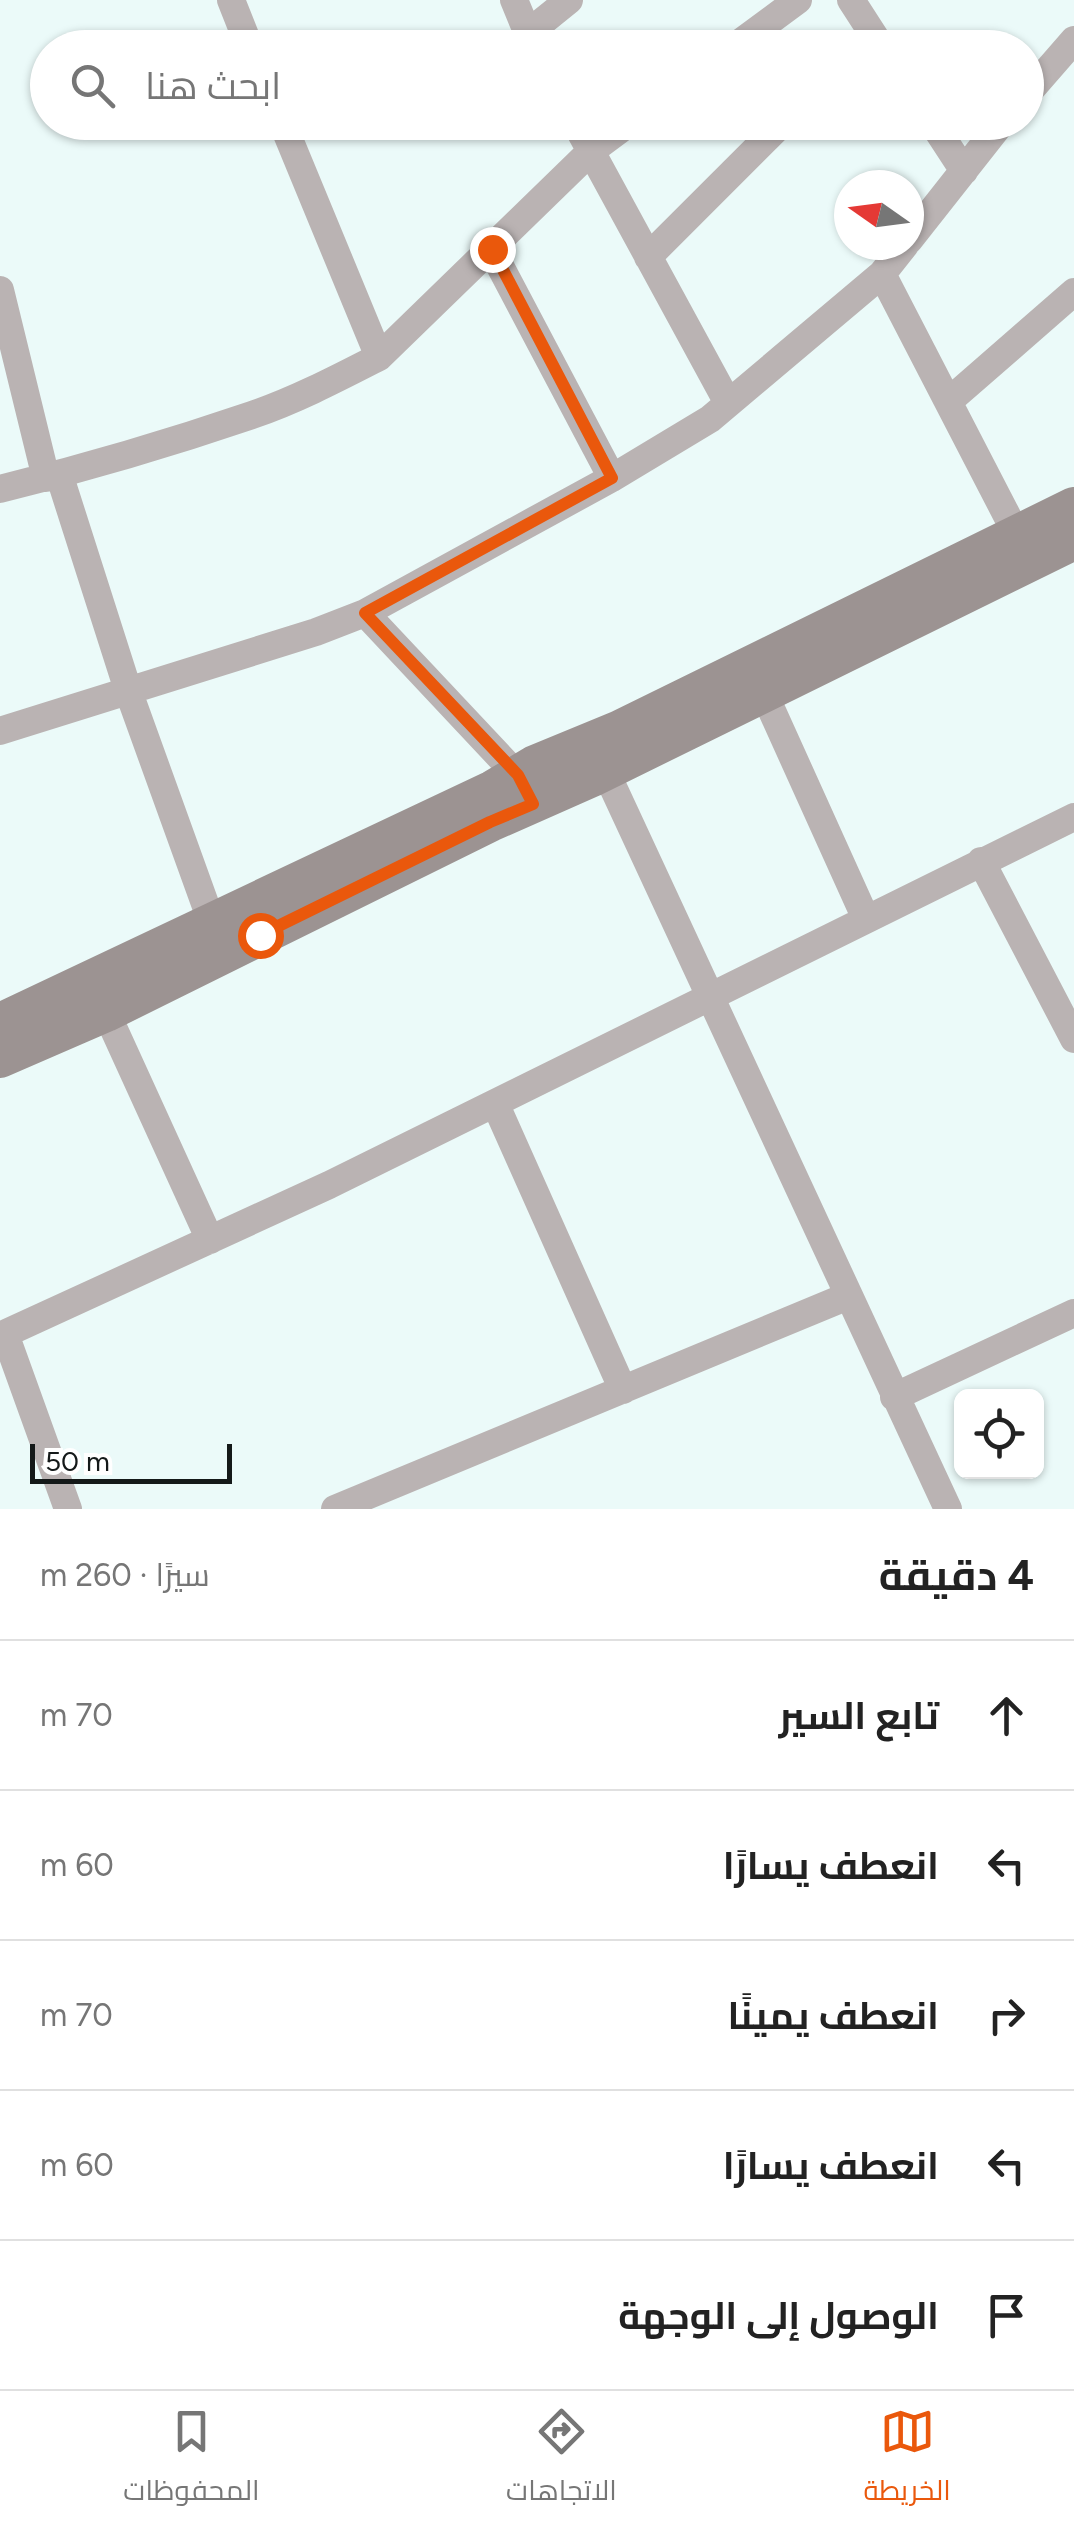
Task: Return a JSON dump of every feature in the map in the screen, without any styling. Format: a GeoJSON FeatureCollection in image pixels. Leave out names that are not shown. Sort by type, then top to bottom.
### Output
{"type":"FeatureCollection","features":[{"type":"Feature","properties":{"kind":"main road"},"geometry":{"type":"LineString","coordinates":[[598,756],[637,721],[1074,508]]}},
{"type":"Feature","properties":{"kind":"main road"},"geometry":{"type":"LineString","coordinates":[[0,1058],[106,1012],[455,840],[525,790],[598,756],[763,691],[1074,540]]}},
{"type":"Feature","properties":{"kind":"main road"},"geometry":{"type":"LineString","coordinates":[[0,1023],[476,799],[525,790]]}},
{"type":"Feature","properties":{"kind":"street"},"geometry":{"type":"LineString","coordinates":[[230,0],[242,30]]}},
{"type":"Feature","properties":{"kind":"street"},"geometry":{"type":"LineString","coordinates":[[514,0],[526,30]]}},
{"type":"Feature","properties":{"kind":"street"},"geometry":{"type":"LineString","coordinates":[[541,30],[569,0]]}},
{"type":"Feature","properties":{"kind":"street"},"geometry":{"type":"LineString","coordinates":[[757,30],[798,0]]}},
{"type":"Feature","properties":{"kind":"street"},"geometry":{"type":"LineString","coordinates":[[851,0],[865,30]]}},
{"type":"Feature","properties":{"kind":"street"},"geometry":{"type":"LineString","coordinates":[[1044,74],[1074,40]]}},
{"type":"Feature","properties":{"kind":"street"},"geometry":{"type":"LineString","coordinates":[[289,140],[379,357]]}},
{"type":"Feature","properties":{"kind":"street"},"geometry":{"type":"LineString","coordinates":[[585,140],[728,403]]}},
{"type":"Feature","properties":{"kind":"street"},"geometry":{"type":"LineString","coordinates":[[0,489],[255,414],[379,357],[607,140]]}},
{"type":"Feature","properties":{"kind":"street"},"geometry":{"type":"LineString","coordinates":[[648,257],[765,140]]}},
{"type":"Feature","properties":{"kind":"street"},"geometry":{"type":"LineString","coordinates":[[944,140],[964,171]]}},
{"type":"Feature","properties":{"kind":"street"},"geometry":{"type":"LineString","coordinates":[[924,221],[988,140]]}},
{"type":"Feature","properties":{"kind":"street"},"geometry":{"type":"LineString","coordinates":[[492,249],[612,478]]}},
{"type":"Feature","properties":{"kind":"street"},"geometry":{"type":"LineString","coordinates":[[0,732],[365,613],[612,478],[710,419],[882,274],[893,260]]}},
{"type":"Feature","properties":{"kind":"street"},"geometry":{"type":"LineString","coordinates":[[882,274],[1018,535]]}},
{"type":"Feature","properties":{"kind":"street"},"geometry":{"type":"LineString","coordinates":[[0,290],[52,476],[212,923]]}},
{"type":"Feature","properties":{"kind":"street"},"geometry":{"type":"LineString","coordinates":[[950,402],[1074,292]]}},
{"type":"Feature","properties":{"kind":"street"},"geometry":{"type":"LineString","coordinates":[[365,613],[525,790]]}},
{"type":"Feature","properties":{"kind":"street"},"geometry":{"type":"LineString","coordinates":[[763,691],[866,919]]}},
{"type":"Feature","properties":{"kind":"street"},"geometry":{"type":"LineString","coordinates":[[598,756],[948,1509]]}},
{"type":"Feature","properties":{"kind":"street"},"geometry":{"type":"LineString","coordinates":[[68,1509],[3,1335],[329,1186],[1074,817]]}},
{"type":"Feature","properties":{"kind":"street"},"geometry":{"type":"LineString","coordinates":[[982,861],[1073,1036]]}},
{"type":"Feature","properties":{"kind":"street"},"geometry":{"type":"LineString","coordinates":[[106,1012],[210,1240]]}},
{"type":"Feature","properties":{"kind":"street"},"geometry":{"type":"LineString","coordinates":[[495,1103],[622,1390]]}},
{"type":"Feature","properties":{"kind":"street"},"geometry":{"type":"LineString","coordinates":[[335,1509],[848,1296]]}},
{"type":"Feature","properties":{"kind":"street"},"geometry":{"type":"LineString","coordinates":[[894,1396],[1074,1313]]}},
{"type":"Feature","properties":{"kind":"route"},"geometry":{"type":"LineString","coordinates":[[260,935],[533,804],[518,775],[365,613],[612,478],[492,249]]}}]}
